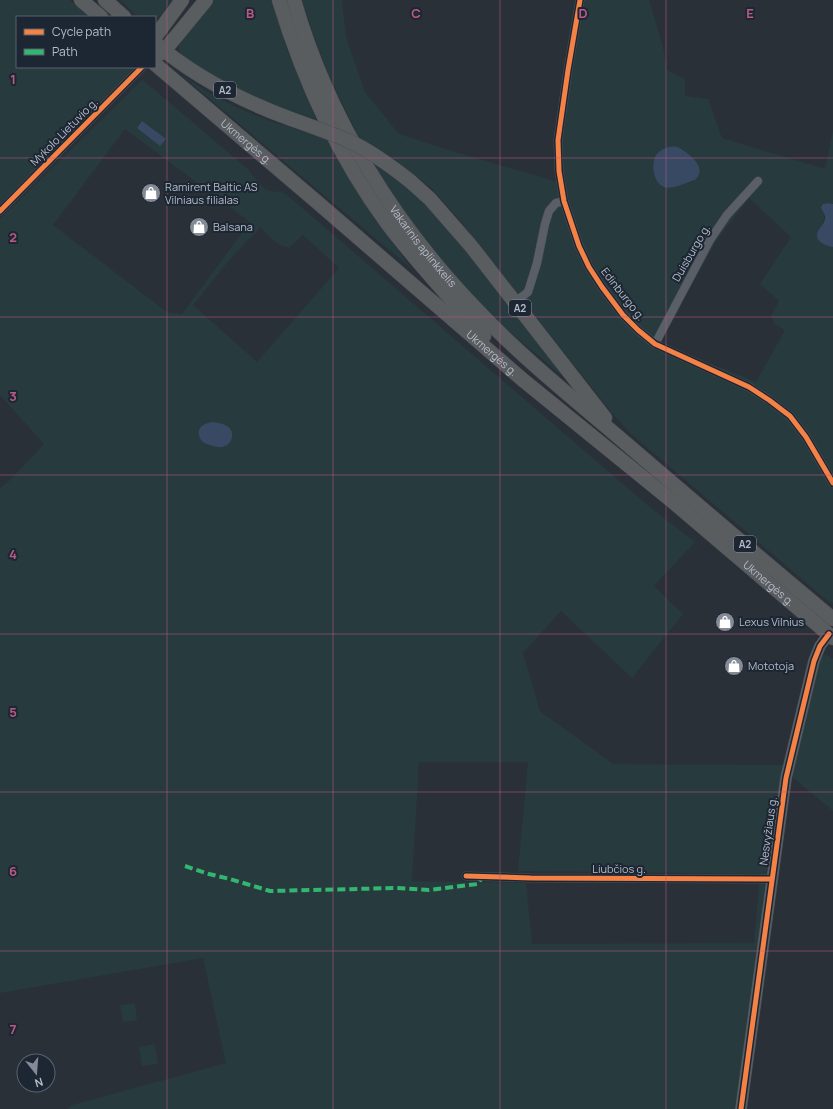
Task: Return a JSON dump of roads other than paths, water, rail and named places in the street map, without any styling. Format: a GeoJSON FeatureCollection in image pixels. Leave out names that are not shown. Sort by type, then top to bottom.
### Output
{"type":"FeatureCollection","features":[{"type":"Feature","properties":{"kind":"highway"},"geometry":{"type":"LineString","coordinates":[[81,0],[100,16]]}},
{"type":"Feature","properties":{"kind":"highway"},"geometry":{"type":"LineString","coordinates":[[105,0],[123,16]]}},
{"type":"Feature","properties":{"kind":"highway"},"geometry":{"type":"LineString","coordinates":[[156,36],[182,0]]}},
{"type":"Feature","properties":{"kind":"highway"},"geometry":{"type":"LineString","coordinates":[[158,50],[206,0]]}},
{"type":"Feature","properties":{"kind":"highway","name":"Vakarinis aplinkkelis"},"geometry":{"type":"LineString","coordinates":[[279,0],[311,90],[345,157],[366,192],[387,223],[430,277],[523,380]]}},
{"type":"Feature","properties":{"kind":"highway","name":"Vakarinis aplinkkelis"},"geometry":{"type":"LineString","coordinates":[[294,0],[317,66],[347,131],[373,177],[408,230],[453,284],[497,331],[624,442]]}},
{"type":"Feature","properties":{"kind":"highway","name":"A2"},"geometry":{"type":"LineString","coordinates":[[158,50],[205,79],[247,102],[352,143],[410,180],[451,221],[624,442]]}},
{"type":"Feature","properties":{"kind":"highway","name":"Ukmergės g."},"geometry":{"type":"LineString","coordinates":[[156,65],[523,380],[672,501],[831,636]]}},
{"type":"Feature","properties":{"kind":"highway","name":"Ukmergės g."},"geometry":{"type":"LineString","coordinates":[[624,442],[833,619]]}},
{"type":"Feature","properties":{"kind":"highway"},"geometry":{"type":"LineString","coordinates":[[802,593],[833,607]]}},
{"type":"Feature","properties":{"kind":"street","name":"Edinburgo g."},"geometry":{"type":"LineString","coordinates":[[580,0],[558,140],[559,171],[564,201],[579,246],[589,267],[602,287],[624,315],[638,330],[655,344],[748,386],[790,416],[806,437],[833,483]]}},
{"type":"Feature","properties":{"kind":"street","name":"Mykolo Lietuvio g."},"geometry":{"type":"LineString","coordinates":[[0,211],[141,68]]}},
{"type":"Feature","properties":{"kind":"street","name":"Duisburgo g."},"geometry":{"type":"LineString","coordinates":[[655,344],[710,240],[727,215],[758,180]]}},
{"type":"Feature","properties":{"kind":"street"},"geometry":{"type":"LineString","coordinates":[[515,302],[528,292],[537,263],[544,224],[549,211],[556,203],[564,201]]}},
{"type":"Feature","properties":{"kind":"street","name":"Nesvyžiaus g."},"geometry":{"type":"LineString","coordinates":[[742,1109],[771,880],[786,778],[814,661],[820,646],[831,636]]}},
{"type":"Feature","properties":{"kind":"street","name":"Liubčios g."},"geometry":{"type":"LineString","coordinates":[[466,876],[771,880]]}},
{"type":"Feature","properties":{"kind":"water"},"geometry":{"type":"Polygon","coordinates":[[[142,121],[166,139],[160,146],[137,128],[142,121]]]}},
{"type":"Feature","properties":{"kind":"water"},"geometry":{"type":"Polygon","coordinates":[[[668,147],[677,147],[691,156],[700,170],[699,175],[695,180],[668,188],[660,185],[655,177],[653,167],[654,162],[657,154],[668,147]]]}},
{"type":"Feature","properties":{"kind":"water"},"geometry":{"type":"Polygon","coordinates":[[[823,204],[833,204],[833,247],[823,244],[817,237],[818,231],[825,219],[821,207],[823,204]]]}},
{"type":"Feature","properties":{"kind":"water"},"geometry":{"type":"Polygon","coordinates":[[[213,422],[229,427],[231,431],[232,438],[224,447],[216,447],[206,444],[200,439],[199,429],[205,424],[213,422]]]}},
{"type":"Feature","properties":{"kind":"place","name":"Ramirent Baltic AS Vilniaus filialas"},"geometry":{"type":"Point","coordinates":[151,193]}},
{"type":"Feature","properties":{"kind":"place","name":"Balsana"},"geometry":{"type":"Point","coordinates":[199,227]}},
{"type":"Feature","properties":{"kind":"place","name":"Lexus Vilnius"},"geometry":{"type":"Point","coordinates":[725,622]}},
{"type":"Feature","properties":{"kind":"place","name":"Mototoja"},"geometry":{"type":"Point","coordinates":[734,666]}}]}
